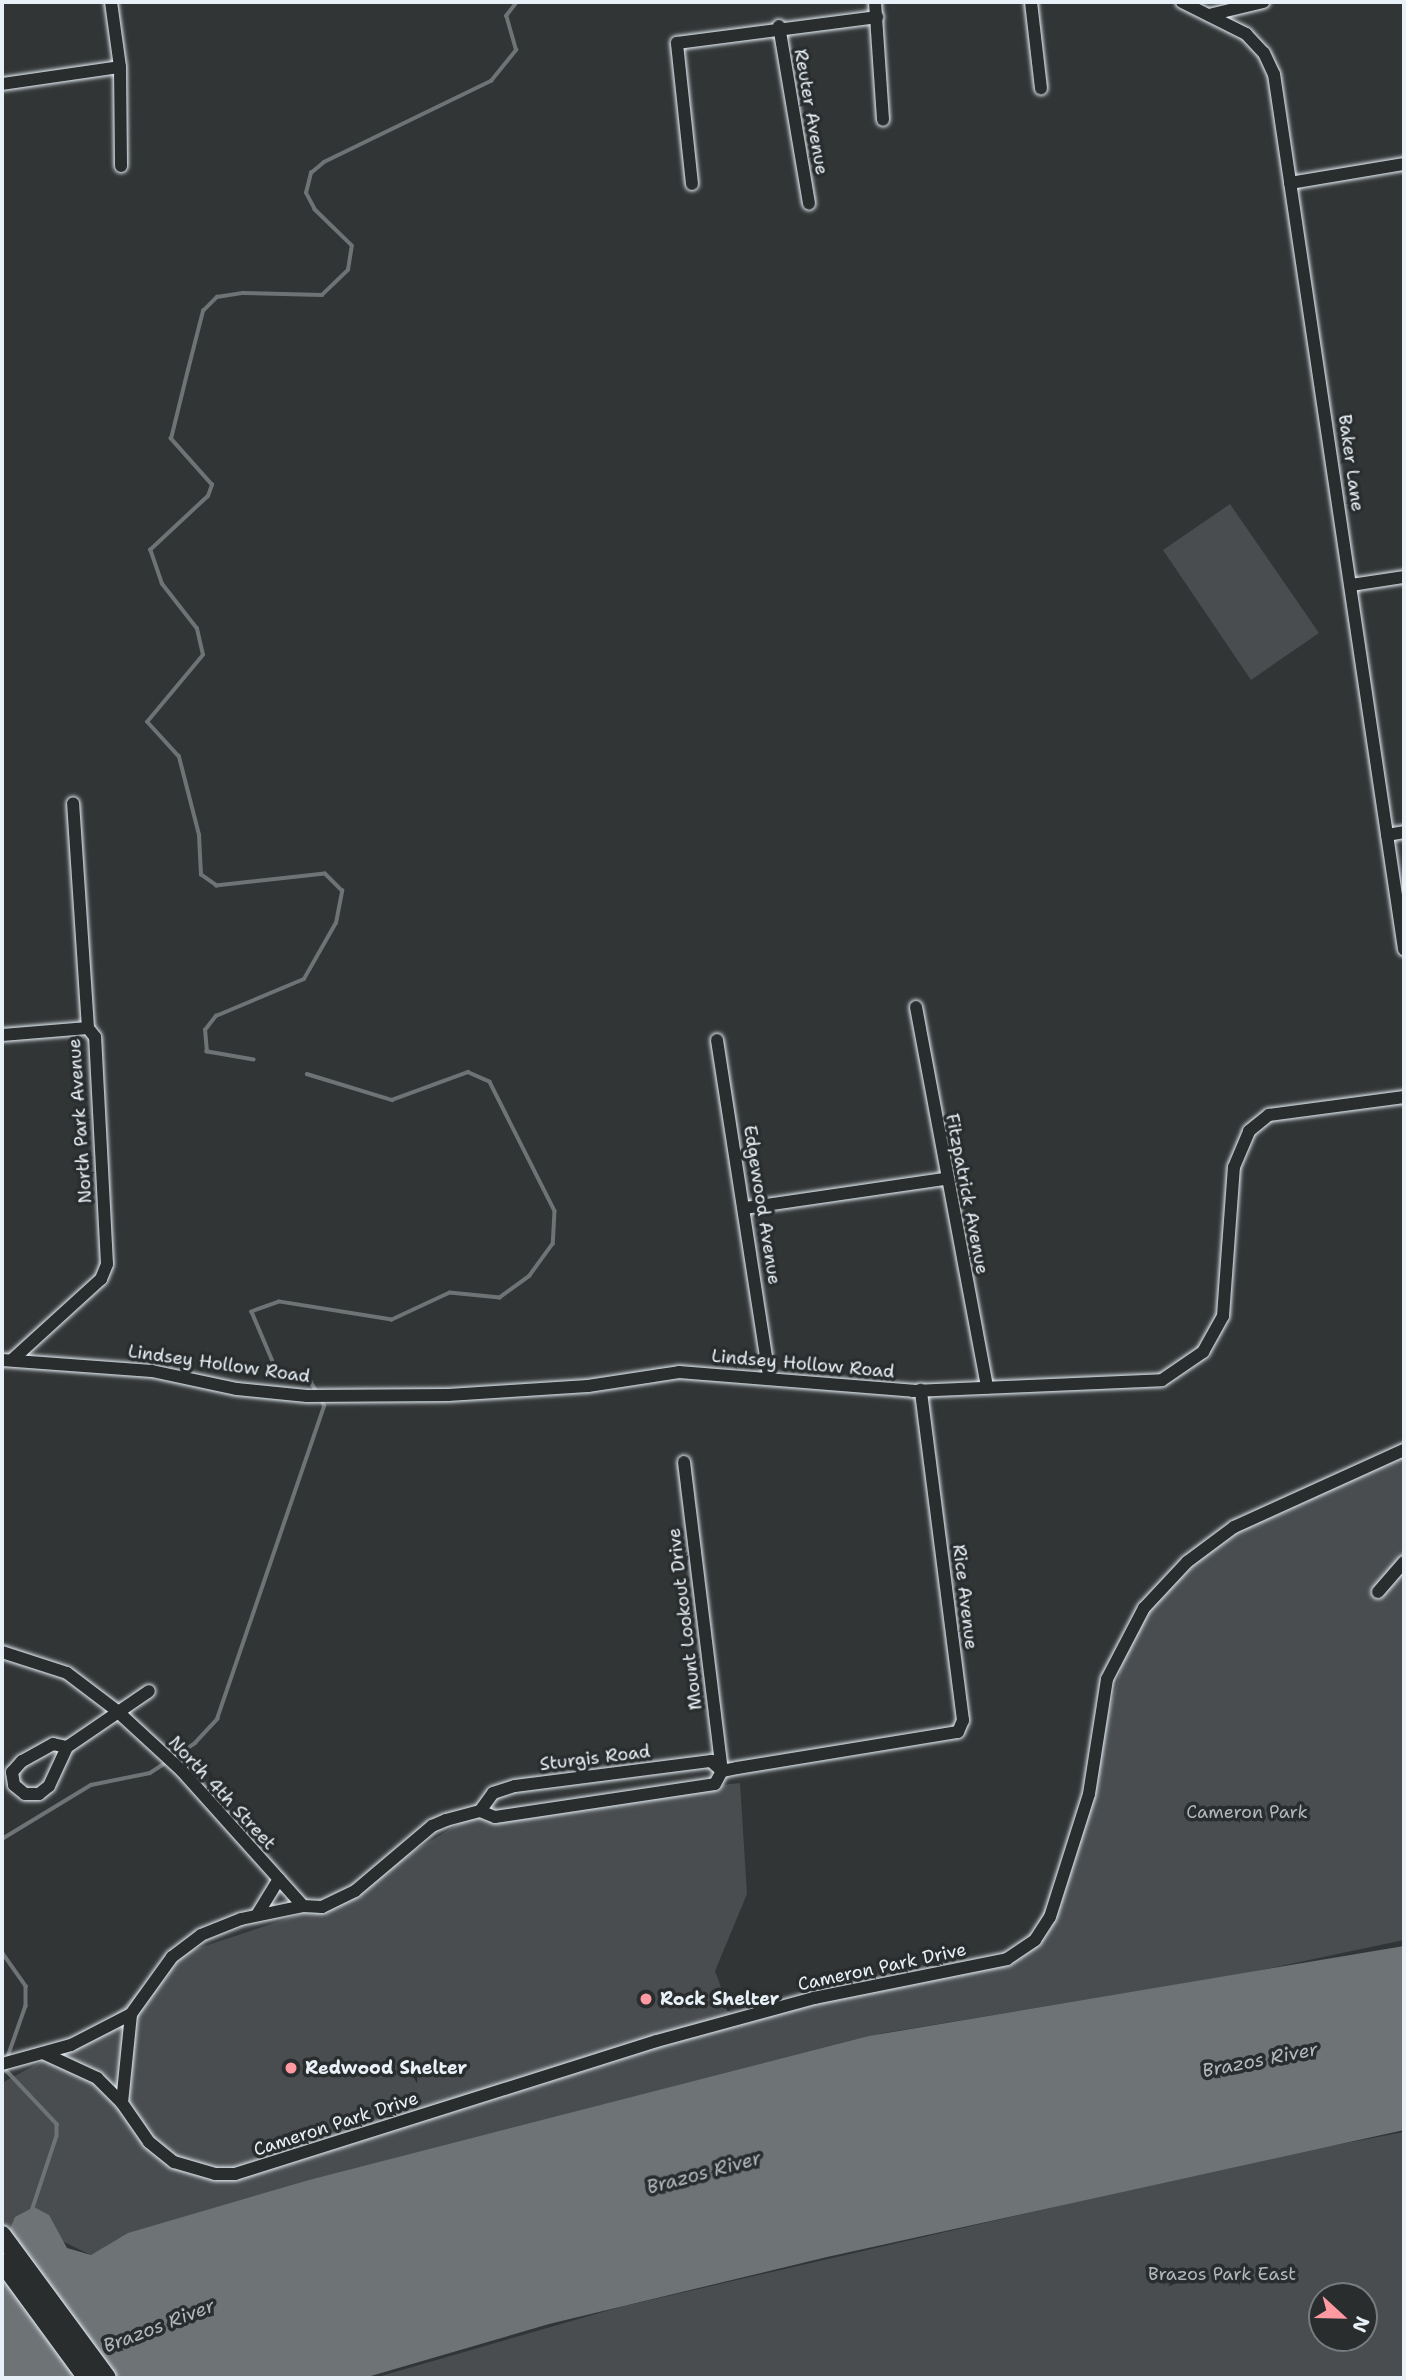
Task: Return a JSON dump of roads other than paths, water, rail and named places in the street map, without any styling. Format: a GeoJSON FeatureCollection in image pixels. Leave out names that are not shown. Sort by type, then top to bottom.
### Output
{"type":"FeatureCollection","features":[{"type":"Feature","properties":{"kind":"main road"},"geometry":{"type":"LineString","coordinates":[[2,2235],[107,2378]]}},
{"type":"Feature","properties":{"kind":"main road"},"geometry":{"type":"LineString","coordinates":[[2,2262],[87,2378]]}},
{"type":"Feature","properties":{"kind":"street"},"geometry":{"type":"LineString","coordinates":[[111,2],[120,67],[121,166]]}},
{"type":"Feature","properties":{"kind":"street"},"geometry":{"type":"LineString","coordinates":[[875,2],[883,120]]}},
{"type":"Feature","properties":{"kind":"street"},"geometry":{"type":"LineString","coordinates":[[1031,2],[1041,88]]}},
{"type":"Feature","properties":{"kind":"street","name":"Baker Lane"},"geometry":{"type":"LineString","coordinates":[[1182,2],[1208,8],[1246,34],[1270,65],[1351,585],[1404,949]]}},
{"type":"Feature","properties":{"kind":"street"},"geometry":{"type":"LineString","coordinates":[[1208,8],[1263,2]]}},
{"type":"Feature","properties":{"kind":"street"},"geometry":{"type":"LineString","coordinates":[[692,184],[677,43],[779,26],[877,17]]}},
{"type":"Feature","properties":{"kind":"street","name":"Reuter Avenue"},"geometry":{"type":"LineString","coordinates":[[779,26],[809,203]]}},
{"type":"Feature","properties":{"kind":"street"},"geometry":{"type":"LineString","coordinates":[[2,84],[120,67]]}},
{"type":"Feature","properties":{"kind":"street"},"geometry":{"type":"LineString","coordinates":[[1290,183],[1404,164]]}},
{"type":"Feature","properties":{"kind":"street"},"geometry":{"type":"LineString","coordinates":[[1351,585],[1404,576]]}},
{"type":"Feature","properties":{"kind":"street","name":"North Park Avenue"},"geometry":{"type":"LineString","coordinates":[[7,1360],[106,1271],[95,1037],[88,1028],[72,803]]}},
{"type":"Feature","properties":{"kind":"street"},"geometry":{"type":"LineString","coordinates":[[1387,835],[1404,832]]}},
{"type":"Feature","properties":{"kind":"street","name":"Fitzpatrick Avenue"},"geometry":{"type":"LineString","coordinates":[[916,1007],[945,1179],[987,1387]]}},
{"type":"Feature","properties":{"kind":"street"},"geometry":{"type":"LineString","coordinates":[[2,1035],[88,1028]]}},
{"type":"Feature","properties":{"kind":"street","name":"Edgewood Avenue"},"geometry":{"type":"LineString","coordinates":[[717,1040],[769,1377]]}},
{"type":"Feature","properties":{"kind":"street","name":"Lindsey Hollow Road"},"geometry":{"type":"LineString","coordinates":[[7,1360],[152,1371],[237,1389],[307,1396],[448,1395],[588,1386],[679,1372],[921,1390],[1162,1380],[1192,1363],[1212,1340],[1223,1316],[1234,1167],[1248,1131],[1269,1115],[1404,1097]]}},
{"type":"Feature","properties":{"kind":"street"},"geometry":{"type":"LineString","coordinates":[[745,1208],[945,1179]]}},
{"type":"Feature","properties":{"kind":"street","name":"Rice Avenue"},"geometry":{"type":"LineString","coordinates":[[884,1745],[952,1736],[963,1720],[921,1390]]}},
{"type":"Feature","properties":{"kind":"street","name":"Cameron Park Drive"},"geometry":{"type":"LineString","coordinates":[[43,2053],[97,2078],[122,2103],[149,2142],[174,2162],[215,2174],[235,2174],[657,2041],[814,1998],[992,1964],[1017,1954],[1035,1940],[1050,1917],[1089,1794],[1107,1679],[1144,1608],[1187,1562],[1234,1527],[1404,1450]]}},
{"type":"Feature","properties":{"kind":"street","name":"Mount Lookout Drive"},"geometry":{"type":"LineString","coordinates":[[684,1462],[722,1771]]}},
{"type":"Feature","properties":{"kind":"street"},"geometry":{"type":"LineString","coordinates":[[1378,1592],[1404,1562]]}},
{"type":"Feature","properties":{"kind":"street","name":"North 4th Street"},"geometry":{"type":"LineString","coordinates":[[2,1651],[68,1674],[117,1711],[182,1771],[303,1906]]}},
{"type":"Feature","properties":{"kind":"street"},"geometry":{"type":"LineString","coordinates":[[67,1747],[53,1744],[22,1761],[12,1772],[14,1785],[25,1794],[39,1794],[49,1786],[67,1747],[149,1691]]}},
{"type":"Feature","properties":{"kind":"street","name":"Sturgis Road"},"geometry":{"type":"LineString","coordinates":[[722,1771],[884,1745]]}},
{"type":"Feature","properties":{"kind":"street","name":"Sturgis Road"},"geometry":{"type":"LineString","coordinates":[[2,2064],[71,2045],[131,2014],[173,1956],[201,1935],[257,1915],[303,1906],[322,1907],[355,1891],[432,1826],[480,1811],[493,1793],[516,1786],[711,1761],[722,1771]]}},
{"type":"Feature","properties":{"kind":"street","name":"Sturgis Road"},"geometry":{"type":"LineString","coordinates":[[480,1811],[495,1817],[715,1784],[722,1771]]}},
{"type":"Feature","properties":{"kind":"street"},"geometry":{"type":"LineString","coordinates":[[257,1915],[279,1879]]}},
{"type":"Feature","properties":{"kind":"street"},"geometry":{"type":"LineString","coordinates":[[122,2103],[131,2014]]}},
{"type":"Feature","properties":{"kind":"water","name":"Brazos River"},"geometry":{"type":"Polygon","coordinates":[[[1404,1946],[1404,2130],[827,2257],[549,2324],[364,2378],[2,2378],[2,2247],[15,2217],[34,2207],[49,2215],[67,2248],[91,2255],[128,2233],[309,2180],[869,2036],[1404,1946]]]}},
{"type":"Feature","properties":{"kind":"waterway"},"geometry":{"type":"LineString","coordinates":[[254,1060],[207,1052],[205,1030],[216,1016],[304,979],[336,923],[342,891],[325,874],[217,886],[201,875],[199,835],[179,757],[147,722],[203,655],[197,629],[162,584],[150,550],[208,496],[212,485],[171,439],[188,370],[203,311],[217,297],[243,293],[322,295],[348,270],[352,246],[315,210],[306,193],[311,173],[324,162],[491,81],[516,50],[506,16],[517,2]]}},
{"type":"Feature","properties":{"kind":"waterway"},"geometry":{"type":"LineString","coordinates":[[307,1074],[392,1100],[468,1072],[490,1082],[555,1211],[553,1244],[530,1276],[500,1298],[450,1293],[392,1320],[279,1302],[252,1312],[277,1371],[311,1382],[317,1392]]}},
{"type":"Feature","properties":{"kind":"waterway"},"geometry":{"type":"LineString","coordinates":[[173,1758],[195,1743],[217,1719],[324,1406],[320,1398]]}},
{"type":"Feature","properties":{"kind":"waterway"},"geometry":{"type":"LineString","coordinates":[[2,1839],[91,1785],[150,1773],[167,1762]]}},
{"type":"Feature","properties":{"kind":"waterway"},"geometry":{"type":"LineString","coordinates":[[2,1952],[26,1986],[26,2006],[8,2057]]}},
{"type":"Feature","properties":{"kind":"waterway"},"geometry":{"type":"LineString","coordinates":[[6,2065],[5,2069],[57,2124],[57,2136],[32,2211]]}},
{"type":"Feature","properties":{"kind":"place","name":"Rock Shelter"},"geometry":{"type":"Point","coordinates":[646,1999]}},
{"type":"Feature","properties":{"kind":"place","name":"Redwood Shelter"},"geometry":{"type":"Point","coordinates":[291,2068]}},
{"type":"Feature","properties":{"kind":"park label","name":"Cameron Park"},"geometry":{"type":"Point","coordinates":[1247,1812]}},
{"type":"Feature","properties":{"kind":"park label","name":"Brazos Park East"},"geometry":{"type":"Point","coordinates":[1222,2274]}}]}
